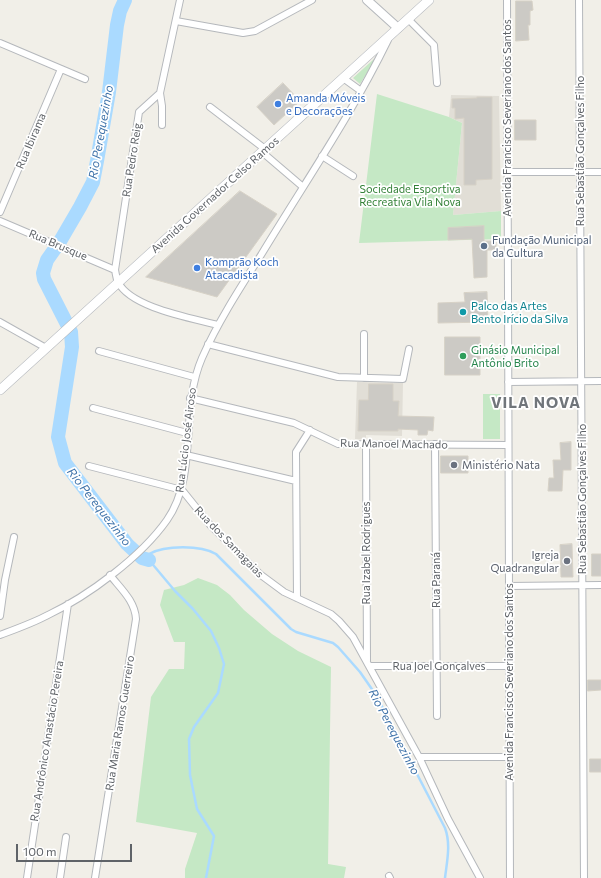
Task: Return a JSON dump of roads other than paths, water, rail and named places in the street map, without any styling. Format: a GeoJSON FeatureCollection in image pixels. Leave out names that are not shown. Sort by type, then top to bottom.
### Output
{"type":"FeatureCollection","features":[{"type":"Feature","properties":{"kind":"main road","name":"Avenida Governador Celso Ramos"},"geometry":{"type":"LineString","coordinates":[[0,390],[429,0]]}},
{"type":"Feature","properties":{"kind":"street"},"geometry":{"type":"LineString","coordinates":[[162,125],[160,93],[180,0]]}},
{"type":"Feature","properties":{"kind":"street"},"geometry":{"type":"LineString","coordinates":[[176,21],[242,34],[255,31],[312,0]]}},
{"type":"Feature","properties":{"kind":"street"},"geometry":{"type":"LineString","coordinates":[[367,0],[398,28]]}},
{"type":"Feature","properties":{"kind":"street","name":"Rua Sebastião Gonçalves Filho"},"geometry":{"type":"LineString","coordinates":[[580,0],[584,878]]}},
{"type":"Feature","properties":{"kind":"street","name":"Avenida Francisco Severiano dos Santos"},"geometry":{"type":"LineString","coordinates":[[506,2],[510,878]]}},
{"type":"Feature","properties":{"kind":"street"},"geometry":{"type":"LineString","coordinates":[[408,19],[434,45],[437,83]]}},
{"type":"Feature","properties":{"kind":"street","name":"Rua Lúcio José Airoso"},"geometry":{"type":"LineString","coordinates":[[0,635],[37,620],[68,604],[110,575],[142,550],[167,520],[178,501],[182,490],[190,398],[194,377],[208,344],[361,91],[391,35]]}},
{"type":"Feature","properties":{"kind":"street"},"geometry":{"type":"LineString","coordinates":[[0,44],[86,80]]}},
{"type":"Feature","properties":{"kind":"street","name":"Rua Ibirama"},"geometry":{"type":"LineString","coordinates":[[0,212],[61,69]]}},
{"type":"Feature","properties":{"kind":"street"},"geometry":{"type":"LineString","coordinates":[[343,78],[361,91]]}},
{"type":"Feature","properties":{"kind":"street","name":"Rua Pedro Reig"},"geometry":{"type":"LineString","coordinates":[[118,283],[115,270],[139,112],[160,93]]}},
{"type":"Feature","properties":{"kind":"street"},"geometry":{"type":"LineString","coordinates":[[210,107],[264,151],[303,187]]}},
{"type":"Feature","properties":{"kind":"street"},"geometry":{"type":"LineString","coordinates":[[322,156],[354,176]]}},
{"type":"Feature","properties":{"kind":"street"},"geometry":{"type":"LineString","coordinates":[[507,172],[601,172]]}},
{"type":"Feature","properties":{"kind":"street","name":"Rua Brusque"},"geometry":{"type":"LineString","coordinates":[[0,221],[115,270]]}},
{"type":"Feature","properties":{"kind":"street"},"geometry":{"type":"LineString","coordinates":[[118,283],[133,297],[148,306],[218,326]]}},
{"type":"Feature","properties":{"kind":"street"},"geometry":{"type":"LineString","coordinates":[[0,322],[46,348]]}},
{"type":"Feature","properties":{"kind":"street"},"geometry":{"type":"LineString","coordinates":[[364,334],[364,378]]}},
{"type":"Feature","properties":{"kind":"street"},"geometry":{"type":"LineString","coordinates":[[208,344],[338,376],[403,379],[409,348]]}},
{"type":"Feature","properties":{"kind":"street"},"geometry":{"type":"LineString","coordinates":[[99,351],[194,377]]}},
{"type":"Feature","properties":{"kind":"street"},"geometry":{"type":"LineString","coordinates":[[508,382],[601,381]]}},
{"type":"Feature","properties":{"kind":"street","name":"Rua Manoel Machado"},"geometry":{"type":"LineString","coordinates":[[190,398],[294,423],[338,444],[508,444]]}},
{"type":"Feature","properties":{"kind":"street"},"geometry":{"type":"LineString","coordinates":[[93,408],[187,433]]}},
{"type":"Feature","properties":{"kind":"street"},"geometry":{"type":"LineString","coordinates":[[297,598],[296,452],[310,430]]}},
{"type":"Feature","properties":{"kind":"street","name":"Rua Izabel Rodrigues"},"geometry":{"type":"LineString","coordinates":[[366,444],[368,664]]}},
{"type":"Feature","properties":{"kind":"street","name":"Rua Paraná"},"geometry":{"type":"LineString","coordinates":[[435,444],[437,716]]}},
{"type":"Feature","properties":{"kind":"street"},"geometry":{"type":"LineString","coordinates":[[186,455],[296,481]]}},
{"type":"Feature","properties":{"kind":"street"},"geometry":{"type":"LineString","coordinates":[[89,466],[182,490]]}},
{"type":"Feature","properties":{"kind":"street","name":"Rua dos Samagaias"},"geometry":{"type":"LineString","coordinates":[[182,490],[211,526],[273,585],[322,610],[339,621],[352,637],[419,757],[480,878]]}},
{"type":"Feature","properties":{"kind":"street"},"geometry":{"type":"LineString","coordinates":[[0,616],[5,580],[14,537]]}},
{"type":"Feature","properties":{"kind":"street","name":"Rua Maria Ramos Guerreiro"},"geometry":{"type":"LineString","coordinates":[[95,878],[136,619],[136,612],[133,604],[110,575]]}},
{"type":"Feature","properties":{"kind":"street"},"geometry":{"type":"LineString","coordinates":[[509,586],[601,585]]}},
{"type":"Feature","properties":{"kind":"street","name":"Rua Andrônico Anastácio Pereira"},"geometry":{"type":"LineString","coordinates":[[27,878],[68,604]]}},
{"type":"Feature","properties":{"kind":"street","name":"Rua Joel Gonçalves"},"geometry":{"type":"LineString","coordinates":[[368,664],[509,666]]}},
{"type":"Feature","properties":{"kind":"street"},"geometry":{"type":"LineString","coordinates":[[419,757],[510,757]]}},
{"type":"Feature","properties":{"kind":"street"},"geometry":{"type":"LineString","coordinates":[[60,878],[66,837]]}},
{"type":"Feature","properties":{"kind":"waterway","name":"Rio Perequezinho"},"geometry":{"type":"LineString","coordinates":[[125,0],[120,11],[117,25],[109,92],[93,182],[59,243],[47,260],[43,273],[44,279],[71,332],[72,347],[58,437],[65,463],[127,544],[142,558],[149,560]]}},
{"type":"Feature","properties":{"kind":"waterway","name":"Rio Perequezinho"},"geometry":{"type":"LineString","coordinates":[[206,878],[214,836],[197,809],[190,775],[189,739],[194,727],[218,693],[224,664],[219,648],[211,631],[149,560],[149,554],[156,551],[183,547],[201,549],[216,554],[291,629],[296,632],[333,643],[360,672],[376,695],[445,828],[448,840],[445,878]]}},
{"type":"Feature","properties":{"kind":"place","name":"Amanda Móveis e Decorações"},"geometry":{"type":"Point","coordinates":[278,104]}},
{"type":"Feature","properties":{"kind":"place","name":"Fundação Municipal da Cultura"},"geometry":{"type":"Point","coordinates":[484,246]}},
{"type":"Feature","properties":{"kind":"place","name":"Komprão Koch Atacadista"},"geometry":{"type":"Point","coordinates":[197,268]}},
{"type":"Feature","properties":{"kind":"place","name":"Palco das Artes Bento Irício da Silva"},"geometry":{"type":"Point","coordinates":[463,312]}},
{"type":"Feature","properties":{"kind":"place","name":"Ginásio Municipal Antônio Brito"},"geometry":{"type":"Point","coordinates":[463,356]}},
{"type":"Feature","properties":{"kind":"place","name":"Ministério Nata"},"geometry":{"type":"Point","coordinates":[454,465]}},
{"type":"Feature","properties":{"kind":"place","name":"Igreja Quadrangular"},"geometry":{"type":"Point","coordinates":[567,561]}},
{"type":"Feature","properties":{"kind":"district","name":"VILA NOVA"},"geometry":{"type":"Point","coordinates":[536,403]}},
{"type":"Feature","properties":{"kind":"park label","name":"Sociedade Esportiva Recreativa Vila Nova"},"geometry":{"type":"Point","coordinates":[410,195]}}]}
